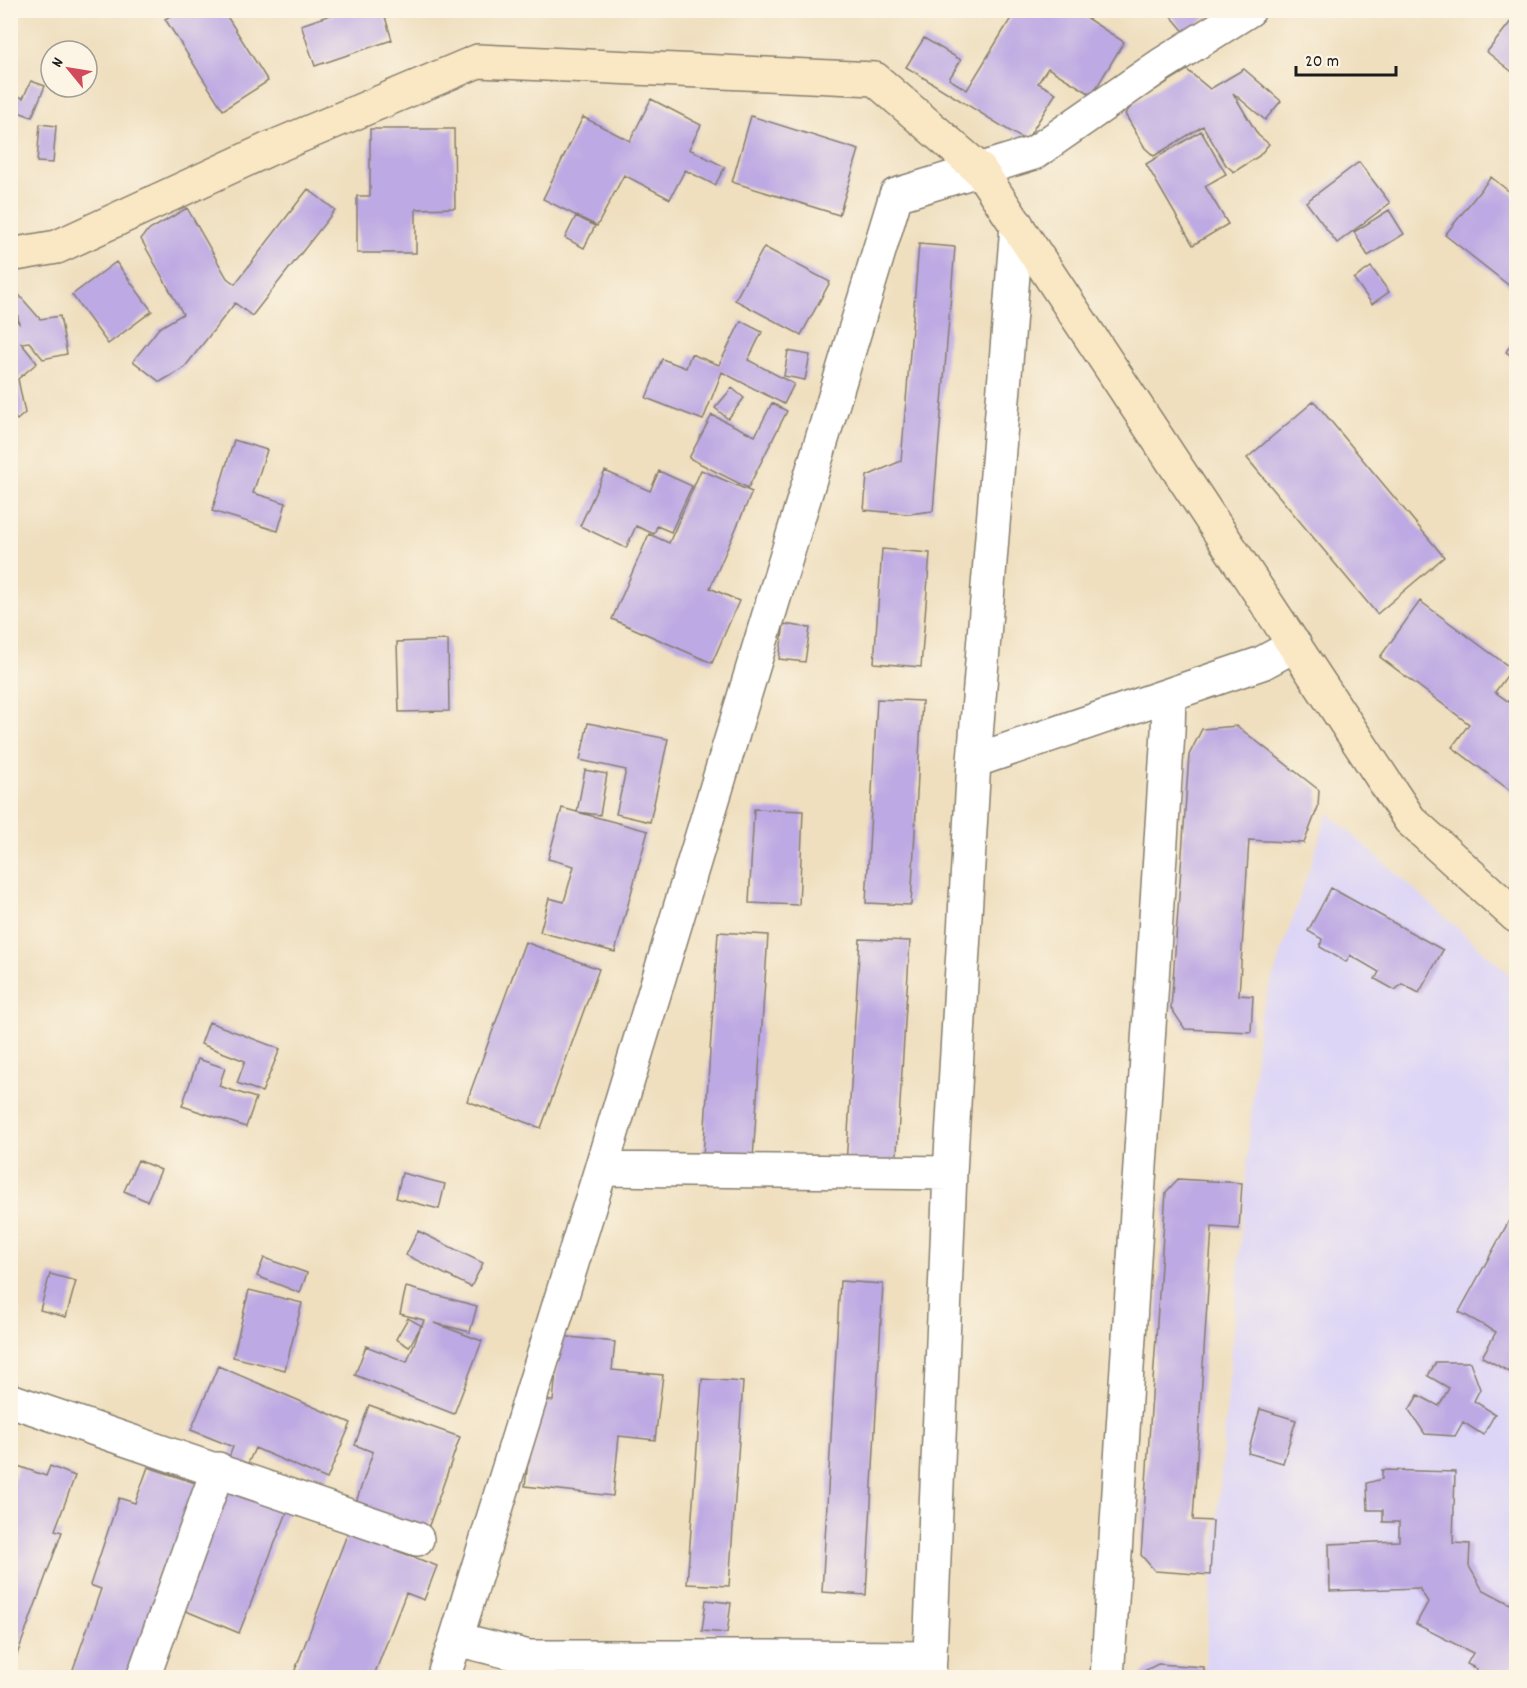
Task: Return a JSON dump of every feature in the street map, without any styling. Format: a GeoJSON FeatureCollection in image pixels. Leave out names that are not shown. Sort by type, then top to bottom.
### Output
{"type":"FeatureCollection","features":[{"type":"Feature","properties":{"kind":"main road"},"geometry":{"type":"LineString","coordinates":[[10,255],[57,247],[269,149],[478,61],[875,79],[980,170],[1410,819],[1516,916]]}},
{"type":"Feature","properties":{"kind":"street"},"geometry":{"type":"LineString","coordinates":[[443,1677],[601,1169],[896,195],[1034,153],[1161,65],[1249,10]]}},
{"type":"Feature","properties":{"kind":"street"},"geometry":{"type":"LineString","coordinates":[[456,1639],[526,1667],[930,1668],[950,1173],[974,761],[1017,225]]}},
{"type":"Feature","properties":{"kind":"street"},"geometry":{"type":"LineString","coordinates":[[974,761],[1262,663],[1295,645]]}},
{"type":"Feature","properties":{"kind":"street"},"geometry":{"type":"LineString","coordinates":[[1107,1677],[1140,1185],[1169,695]]}},
{"type":"Feature","properties":{"kind":"street"},"geometry":{"type":"LineString","coordinates":[[601,1169],[950,1173]]}},
{"type":"Feature","properties":{"kind":"street"},"geometry":{"type":"LineString","coordinates":[[10,1400],[218,1469],[417,1539]]}},
{"type":"Feature","properties":{"kind":"street"},"geometry":{"type":"LineString","coordinates":[[143,1677],[218,1469]]}},
{"type":"Feature","properties":{"kind":"shaded area"},"geometry":{"type":"Polygon","coordinates":[[[1328,813],[1516,980],[1516,1677],[1204,1678],[1259,1019],[1328,813]]]}},
{"type":"Feature","properties":{"kind":"building"},"geometry":{"type":"Polygon","coordinates":[[[180,10],[223,10],[268,81],[223,110],[165,19],[180,10]]]}},
{"type":"Feature","properties":{"kind":"building"},"geometry":{"type":"Polygon","coordinates":[[[345,10],[383,10],[392,40],[315,66],[301,25],[345,10]]]}},
{"type":"Feature","properties":{"kind":"building"},"geometry":{"type":"Polygon","coordinates":[[[1016,10],[1074,10],[1124,42],[1092,95],[1048,68],[1038,83],[1056,93],[1026,141],[906,67],[924,38],[961,60],[949,79],[967,90],[1016,10]]]}},
{"type":"Feature","properties":{"kind":"building"},"geometry":{"type":"Polygon","coordinates":[[[1166,10],[1214,10],[1186,34],[1166,10]]]}},
{"type":"Feature","properties":{"kind":"building"},"geometry":{"type":"Polygon","coordinates":[[[1516,15],[1516,75],[1487,52],[1516,15]]]}},
{"type":"Feature","properties":{"kind":"building"},"geometry":{"type":"Polygon","coordinates":[[[1244,69],[1281,101],[1265,120],[1233,93],[1258,135],[1269,144],[1259,156],[1234,172],[1226,165],[1203,126],[1154,156],[1145,148],[1125,114],[1135,102],[1187,70],[1210,89],[1244,69]]]}},
{"type":"Feature","properties":{"kind":"building"},"geometry":{"type":"Polygon","coordinates":[[[31,81],[39,84],[40,99],[32,117],[10,109],[10,93],[23,98],[31,81]]]}},
{"type":"Feature","properties":{"kind":"building"},"geometry":{"type":"Polygon","coordinates":[[[651,99],[701,125],[689,149],[725,167],[715,185],[685,170],[670,199],[624,175],[597,226],[543,199],[583,117],[630,141],[651,99]]]}},
{"type":"Feature","properties":{"kind":"building"},"geometry":{"type":"Polygon","coordinates":[[[751,116],[859,150],[839,215],[732,182],[751,116]]]}},
{"type":"Feature","properties":{"kind":"building"},"geometry":{"type":"Polygon","coordinates":[[[40,124],[56,126],[53,163],[37,162],[40,124]]]}},
{"type":"Feature","properties":{"kind":"building"},"geometry":{"type":"Polygon","coordinates":[[[370,129],[454,129],[455,208],[416,209],[416,253],[357,253],[357,196],[370,196],[370,129]]]}},
{"type":"Feature","properties":{"kind":"building"},"geometry":{"type":"Polygon","coordinates":[[[1201,131],[1226,174],[1205,186],[1228,224],[1193,245],[1146,164],[1201,131]]]}},
{"type":"Feature","properties":{"kind":"building"},"geometry":{"type":"Polygon","coordinates":[[[1359,162],[1390,203],[1337,243],[1306,202],[1359,162]]]}},
{"type":"Feature","properties":{"kind":"building"},"geometry":{"type":"Polygon","coordinates":[[[1491,177],[1516,197],[1516,291],[1445,235],[1491,177]]]}},
{"type":"Feature","properties":{"kind":"building"},"geometry":{"type":"Polygon","coordinates":[[[308,189],[335,210],[252,316],[235,303],[184,368],[160,382],[133,361],[159,328],[183,314],[141,239],[146,232],[187,208],[227,278],[235,284],[308,189]]]}},
{"type":"Feature","properties":{"kind":"building"},"geometry":{"type":"Polygon","coordinates":[[[1389,210],[1404,234],[1368,256],[1354,232],[1389,210]]]}},
{"type":"Feature","properties":{"kind":"building"},"geometry":{"type":"Polygon","coordinates":[[[576,216],[595,226],[584,248],[565,238],[576,216]]]}},
{"type":"Feature","properties":{"kind":"building"},"geometry":{"type":"Polygon","coordinates":[[[919,244],[955,247],[933,511],[908,514],[864,510],[867,476],[901,461],[919,244]]]}},
{"type":"Feature","properties":{"kind":"building"},"geometry":{"type":"Polygon","coordinates":[[[764,247],[830,282],[801,335],[735,300],[764,247]]]}},
{"type":"Feature","properties":{"kind":"building"},"geometry":{"type":"Polygon","coordinates":[[[116,262],[152,311],[108,344],[72,295],[116,262]]]}},
{"type":"Feature","properties":{"kind":"building"},"geometry":{"type":"Polygon","coordinates":[[[1371,267],[1389,292],[1372,304],[1354,279],[1371,267]]]}},
{"type":"Feature","properties":{"kind":"building"},"geometry":{"type":"Polygon","coordinates":[[[13,288],[40,319],[60,316],[67,354],[43,359],[29,342],[21,343],[37,363],[18,379],[25,413],[17,420],[10,412],[10,313],[19,323],[13,288]]]}},
{"type":"Feature","properties":{"kind":"building"},"geometry":{"type":"Polygon","coordinates":[[[741,321],[762,332],[748,360],[794,384],[784,404],[722,372],[703,420],[646,398],[662,359],[686,368],[691,354],[719,365],[741,321]]]}},
{"type":"Feature","properties":{"kind":"building"},"geometry":{"type":"Polygon","coordinates":[[[1516,335],[1516,359],[1506,352],[1516,335]]]}},
{"type":"Feature","properties":{"kind":"building"},"geometry":{"type":"Polygon","coordinates":[[[788,351],[810,355],[805,380],[784,376],[788,351]]]}},
{"type":"Feature","properties":{"kind":"building"},"geometry":{"type":"Polygon","coordinates":[[[732,388],[744,398],[728,419],[715,408],[732,388]]]}},
{"type":"Feature","properties":{"kind":"building"},"geometry":{"type":"Polygon","coordinates":[[[1314,401],[1444,557],[1377,614],[1247,458],[1314,401]]]}},
{"type":"Feature","properties":{"kind":"building"},"geometry":{"type":"Polygon","coordinates":[[[772,403],[787,411],[748,488],[689,458],[712,415],[755,436],[772,403]]]}},
{"type":"Feature","properties":{"kind":"building"},"geometry":{"type":"Polygon","coordinates":[[[234,440],[267,450],[253,493],[286,503],[278,531],[212,511],[234,440]]]}},
{"type":"Feature","properties":{"kind":"building"},"geometry":{"type":"Polygon","coordinates":[[[701,470],[752,492],[710,588],[739,601],[712,663],[612,619],[649,534],[669,543],[701,470]]]}},
{"type":"Feature","properties":{"kind":"building"},"geometry":{"type":"Polygon","coordinates":[[[605,471],[650,491],[659,471],[692,486],[671,532],[657,526],[654,534],[636,526],[626,548],[580,526],[605,471]]]}},
{"type":"Feature","properties":{"kind":"building"},"geometry":{"type":"Polygon","coordinates":[[[882,549],[930,553],[921,667],[874,663],[882,549]]]}},
{"type":"Feature","properties":{"kind":"building"},"geometry":{"type":"Polygon","coordinates":[[[1420,601],[1512,669],[1495,692],[1516,707],[1516,795],[1452,747],[1469,724],[1380,657],[1420,601]]]}},
{"type":"Feature","properties":{"kind":"building"},"geometry":{"type":"Polygon","coordinates":[[[784,624],[810,628],[805,662],[779,659],[784,624]]]}},
{"type":"Feature","properties":{"kind":"building"},"geometry":{"type":"Polygon","coordinates":[[[448,640],[449,711],[399,712],[397,642],[448,640]]]}},
{"type":"Feature","properties":{"kind":"building"},"geometry":{"type":"Polygon","coordinates":[[[877,699],[922,701],[911,905],[866,903],[877,699]]]}},
{"type":"Feature","properties":{"kind":"building"},"geometry":{"type":"Polygon","coordinates":[[[588,723],[668,739],[650,822],[616,814],[626,770],[580,760],[588,723]]]}},
{"type":"Feature","properties":{"kind":"building"},"geometry":{"type":"Polygon","coordinates":[[[1237,726],[1319,790],[1318,807],[1304,843],[1249,840],[1239,995],[1253,996],[1251,1032],[1185,1029],[1171,1008],[1189,755],[1202,729],[1237,726]]]}},
{"type":"Feature","properties":{"kind":"building"},"geometry":{"type":"Polygon","coordinates":[[[585,770],[607,774],[600,815],[577,812],[585,770]]]}},
{"type":"Feature","properties":{"kind":"building"},"geometry":{"type":"Polygon","coordinates":[[[562,808],[648,831],[615,952],[540,932],[549,898],[564,902],[574,866],[548,859],[562,808]]]}},
{"type":"Feature","properties":{"kind":"building"},"geometry":{"type":"Polygon","coordinates":[[[754,809],[803,811],[799,905],[749,903],[754,809]]]}},
{"type":"Feature","properties":{"kind":"building"},"geometry":{"type":"Polygon","coordinates":[[[1331,888],[1443,950],[1419,993],[1402,984],[1395,990],[1375,979],[1379,972],[1350,955],[1346,962],[1320,947],[1322,939],[1308,931],[1331,888]]]}},
{"type":"Feature","properties":{"kind":"building"},"geometry":{"type":"Polygon","coordinates":[[[718,932],[768,935],[753,1159],[703,1156],[718,932]]]}},
{"type":"Feature","properties":{"kind":"building"},"geometry":{"type":"Polygon","coordinates":[[[860,939],[910,941],[896,1168],[846,1165],[860,939]]]}},
{"type":"Feature","properties":{"kind":"building"},"geometry":{"type":"Polygon","coordinates":[[[525,942],[599,969],[541,1128],[467,1101],[525,942]]]}},
{"type":"Feature","properties":{"kind":"building"},"geometry":{"type":"Polygon","coordinates":[[[209,1022],[280,1049],[262,1092],[237,1083],[245,1061],[201,1044],[209,1022]]]}},
{"type":"Feature","properties":{"kind":"building"},"geometry":{"type":"Polygon","coordinates":[[[198,1059],[225,1068],[219,1086],[256,1098],[246,1127],[182,1106],[198,1059]]]}},
{"type":"Feature","properties":{"kind":"building"},"geometry":{"type":"Polygon","coordinates":[[[138,1160],[161,1170],[147,1201],[124,1191],[138,1160]]]}},
{"type":"Feature","properties":{"kind":"building"},"geometry":{"type":"Polygon","coordinates":[[[402,1173],[445,1184],[439,1209],[396,1198],[402,1173]]]}},
{"type":"Feature","properties":{"kind":"building"},"geometry":{"type":"Polygon","coordinates":[[[1178,1179],[1242,1183],[1239,1229],[1212,1227],[1193,1520],[1213,1521],[1210,1575],[1155,1571],[1141,1555],[1166,1192],[1178,1179]]]}},
{"type":"Feature","properties":{"kind":"building"},"geometry":{"type":"Polygon","coordinates":[[[1516,1219],[1515,1375],[1482,1357],[1496,1332],[1459,1312],[1509,1221],[1516,1219]]]}},
{"type":"Feature","properties":{"kind":"building"},"geometry":{"type":"Polygon","coordinates":[[[418,1231],[483,1263],[471,1287],[406,1255],[418,1231]]]}},
{"type":"Feature","properties":{"kind":"building"},"geometry":{"type":"Polygon","coordinates":[[[264,1258],[307,1273],[300,1293],[257,1276],[264,1258]]]}},
{"type":"Feature","properties":{"kind":"building"},"geometry":{"type":"Polygon","coordinates":[[[50,1274],[76,1281],[66,1317],[40,1310],[50,1274]]]}},
{"type":"Feature","properties":{"kind":"building"},"geometry":{"type":"Polygon","coordinates":[[[840,1281],[883,1284],[866,1595],[822,1592],[840,1281]]]}},
{"type":"Feature","properties":{"kind":"building"},"geometry":{"type":"Polygon","coordinates":[[[406,1287],[477,1306],[470,1332],[434,1323],[482,1341],[454,1414],[355,1375],[366,1346],[407,1362],[421,1326],[409,1347],[396,1339],[408,1318],[422,1326],[424,1320],[400,1314],[406,1287]]]}},
{"type":"Feature","properties":{"kind":"building"},"geometry":{"type":"Polygon","coordinates":[[[249,1290],[302,1303],[285,1370],[233,1357],[249,1290]]]}},
{"type":"Feature","properties":{"kind":"building"},"geometry":{"type":"Polygon","coordinates":[[[560,1336],[615,1342],[612,1370],[663,1375],[655,1440],[619,1436],[613,1496],[525,1486],[536,1399],[553,1401],[560,1336]]]}},
{"type":"Feature","properties":{"kind":"building"},"geometry":{"type":"Polygon","coordinates":[[[1436,1362],[1470,1362],[1480,1389],[1474,1401],[1495,1414],[1483,1435],[1463,1422],[1455,1436],[1425,1434],[1409,1410],[1418,1395],[1439,1406],[1449,1388],[1428,1376],[1436,1362]]]}},
{"type":"Feature","properties":{"kind":"building"},"geometry":{"type":"Polygon","coordinates":[[[218,1366],[351,1423],[327,1479],[255,1448],[245,1470],[227,1462],[233,1447],[191,1430],[218,1366]]]}},
{"type":"Feature","properties":{"kind":"building"},"geometry":{"type":"Polygon","coordinates":[[[702,1379],[743,1382],[729,1586],[687,1584],[702,1379]]]}},
{"type":"Feature","properties":{"kind":"building"},"geometry":{"type":"Polygon","coordinates":[[[369,1405],[460,1437],[426,1534],[354,1508],[373,1452],[355,1445],[369,1405]]]}},
{"type":"Feature","properties":{"kind":"building"},"geometry":{"type":"Polygon","coordinates":[[[1260,1409],[1296,1420],[1283,1463],[1248,1453],[1260,1409]]]}},
{"type":"Feature","properties":{"kind":"building"},"geometry":{"type":"Polygon","coordinates":[[[18,1466],[46,1476],[50,1466],[75,1476],[55,1530],[62,1532],[11,1671],[10,1478],[14,1479],[18,1466]]]}},
{"type":"Feature","properties":{"kind":"building"},"geometry":{"type":"Polygon","coordinates":[[[148,1467],[198,1484],[131,1678],[70,1678],[101,1589],[90,1585],[119,1498],[135,1503],[148,1467]]]}},
{"type":"Feature","properties":{"kind":"building"},"geometry":{"type":"Polygon","coordinates":[[[1382,1470],[1455,1472],[1453,1543],[1470,1544],[1469,1566],[1482,1589],[1516,1607],[1516,1662],[1508,1678],[1472,1678],[1477,1669],[1467,1664],[1473,1653],[1416,1624],[1428,1602],[1419,1588],[1330,1591],[1329,1544],[1399,1541],[1399,1522],[1383,1522],[1383,1510],[1368,1510],[1367,1483],[1382,1479],[1382,1470]]]}},
{"type":"Feature","properties":{"kind":"building"},"geometry":{"type":"Polygon","coordinates":[[[224,1479],[290,1505],[239,1633],[174,1606],[224,1479]]]}},
{"type":"Feature","properties":{"kind":"building"},"geometry":{"type":"Polygon","coordinates":[[[348,1532],[437,1566],[424,1600],[406,1593],[373,1678],[292,1678],[348,1532]]]}},
{"type":"Feature","properties":{"kind":"building"},"geometry":{"type":"Polygon","coordinates":[[[706,1600],[731,1603],[727,1633],[702,1631],[706,1600]]]}},
{"type":"Feature","properties":{"kind":"building"},"geometry":{"type":"Polygon","coordinates":[[[1158,1664],[1204,1667],[1204,1678],[1140,1678],[1144,1671],[1158,1664]]]}}]}
